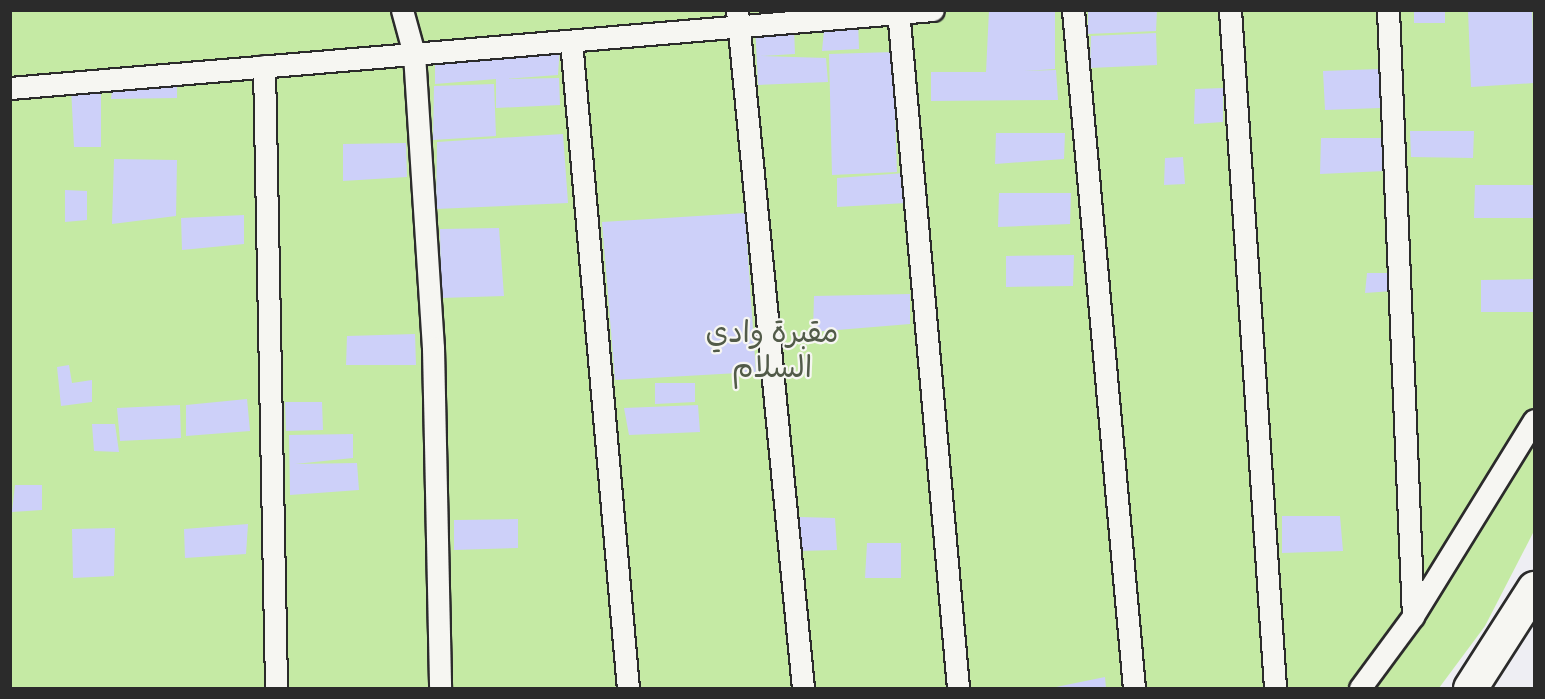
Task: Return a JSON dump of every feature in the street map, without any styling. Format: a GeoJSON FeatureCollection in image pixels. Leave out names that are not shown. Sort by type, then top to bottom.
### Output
{"type":"FeatureCollection","features":[{"type":"Feature","properties":{"kind":"main road"},"geometry":{"type":"LineString","coordinates":[[1470,688],[1534,588]]}},
{"type":"Feature","properties":{"kind":"lane"},"geometry":{"type":"LineString","coordinates":[[402,10],[414,54],[433,348],[440,688]]}},
{"type":"Feature","properties":{"kind":"lane"},"geometry":{"type":"LineString","coordinates":[[10,88],[571,40],[739,18],[933,10]]}},
{"type":"Feature","properties":{"kind":"lane"},"geometry":{"type":"LineString","coordinates":[[1073,10],[1134,688]]}},
{"type":"Feature","properties":{"kind":"lane"},"geometry":{"type":"LineString","coordinates":[[1230,10],[1275,688]]}},
{"type":"Feature","properties":{"kind":"lane"},"geometry":{"type":"LineString","coordinates":[[1388,10],[1413,616]]}},
{"type":"Feature","properties":{"kind":"lane"},"geometry":{"type":"LineString","coordinates":[[898,12],[958,688]]}},
{"type":"Feature","properties":{"kind":"lane"},"geometry":{"type":"LineString","coordinates":[[739,18],[804,688]]}},
{"type":"Feature","properties":{"kind":"lane"},"geometry":{"type":"LineString","coordinates":[[571,40],[628,688]]}},
{"type":"Feature","properties":{"kind":"lane"},"geometry":{"type":"LineString","coordinates":[[264,66],[276,688]]}},
{"type":"Feature","properties":{"kind":"lane"},"geometry":{"type":"LineString","coordinates":[[1360,688],[1413,616],[1534,420]]}},
{"type":"Feature","properties":{"kind":"green space","name":"مقبرة وادي السلام"},"geometry":{"type":"Polygon","coordinates":[[[10,11],[1534,11],[1534,531],[1485,626],[1439,688],[11,688],[10,11]]]}},
{"type":"Feature","properties":{"kind":"building"},"geometry":{"type":"Polygon","coordinates":[[[989,10],[1055,10],[1055,69],[1024,71],[1056,70],[1058,100],[931,101],[931,72],[986,72],[989,10]]]}},
{"type":"Feature","properties":{"kind":"building"},"geometry":{"type":"Polygon","coordinates":[[[1088,10],[1157,10],[1156,31],[1088,34],[1088,10]]]}},
{"type":"Feature","properties":{"kind":"building"},"geometry":{"type":"Polygon","coordinates":[[[1414,10],[1445,10],[1445,23],[1414,23],[1414,10]]]}},
{"type":"Feature","properties":{"kind":"building"},"geometry":{"type":"Polygon","coordinates":[[[1468,10],[1532,10],[1534,83],[1471,87],[1468,10]]]}},
{"type":"Feature","properties":{"kind":"building"},"geometry":{"type":"Polygon","coordinates":[[[825,19],[858,20],[859,49],[822,51],[825,19]]]}},
{"type":"Feature","properties":{"kind":"building"},"geometry":{"type":"Polygon","coordinates":[[[755,25],[794,27],[795,54],[760,56],[826,58],[828,82],[758,85],[755,25]]]}},
{"type":"Feature","properties":{"kind":"building"},"geometry":{"type":"Polygon","coordinates":[[[1156,33],[1157,65],[1090,68],[1091,36],[1156,33]]]}},
{"type":"Feature","properties":{"kind":"building"},"geometry":{"type":"Polygon","coordinates":[[[560,47],[558,75],[506,79],[559,78],[560,105],[496,108],[496,79],[435,84],[435,57],[560,47]]]}},
{"type":"Feature","properties":{"kind":"building"},"geometry":{"type":"Polygon","coordinates":[[[893,52],[897,172],[832,175],[829,54],[893,52]]]}},
{"type":"Feature","properties":{"kind":"building"},"geometry":{"type":"Polygon","coordinates":[[[1379,69],[1380,108],[1325,110],[1323,71],[1379,69]]]}},
{"type":"Feature","properties":{"kind":"building"},"geometry":{"type":"Polygon","coordinates":[[[177,81],[177,98],[111,99],[113,83],[177,81]]]}},
{"type":"Feature","properties":{"kind":"building"},"geometry":{"type":"Polygon","coordinates":[[[494,84],[496,136],[433,140],[434,86],[494,84]]]}},
{"type":"Feature","properties":{"kind":"building"},"geometry":{"type":"Polygon","coordinates":[[[71,87],[101,87],[101,147],[74,147],[71,87]]]}},
{"type":"Feature","properties":{"kind":"building"},"geometry":{"type":"Polygon","coordinates":[[[1223,88],[1223,122],[1194,124],[1195,89],[1223,88]]]}},
{"type":"Feature","properties":{"kind":"building"},"geometry":{"type":"Polygon","coordinates":[[[1410,131],[1474,131],[1473,158],[1411,157],[1410,131]]]}},
{"type":"Feature","properties":{"kind":"building"},"geometry":{"type":"Polygon","coordinates":[[[996,133],[1065,133],[1064,159],[995,164],[996,133]]]}},
{"type":"Feature","properties":{"kind":"building"},"geometry":{"type":"Polygon","coordinates":[[[563,134],[568,203],[436,209],[437,142],[563,134]]]}},
{"type":"Feature","properties":{"kind":"building"},"geometry":{"type":"Polygon","coordinates":[[[1321,138],[1386,138],[1385,171],[1320,174],[1321,138]]]}},
{"type":"Feature","properties":{"kind":"building"},"geometry":{"type":"Polygon","coordinates":[[[406,143],[407,177],[343,181],[343,144],[406,143]]]}},
{"type":"Feature","properties":{"kind":"building"},"geometry":{"type":"Polygon","coordinates":[[[1183,157],[1185,184],[1164,185],[1165,158],[1183,157]]]}},
{"type":"Feature","properties":{"kind":"building"},"geometry":{"type":"Polygon","coordinates":[[[114,159],[177,160],[176,216],[112,224],[114,159]]]}},
{"type":"Feature","properties":{"kind":"building"},"geometry":{"type":"Polygon","coordinates":[[[905,173],[906,203],[837,207],[837,178],[905,173]]]}},
{"type":"Feature","properties":{"kind":"building"},"geometry":{"type":"Polygon","coordinates":[[[1475,185],[1534,185],[1534,218],[1474,218],[1475,185]]]}},
{"type":"Feature","properties":{"kind":"building"},"geometry":{"type":"Polygon","coordinates":[[[65,190],[87,191],[87,220],[65,222],[65,190]]]}},
{"type":"Feature","properties":{"kind":"building"},"geometry":{"type":"Polygon","coordinates":[[[999,193],[1071,193],[1070,224],[998,227],[999,193]]]}},
{"type":"Feature","properties":{"kind":"building"},"geometry":{"type":"Polygon","coordinates":[[[745,213],[756,372],[615,380],[602,222],[745,213]]]}},
{"type":"Feature","properties":{"kind":"building"},"geometry":{"type":"Polygon","coordinates":[[[244,215],[244,244],[182,250],[181,218],[244,215]]]}},
{"type":"Feature","properties":{"kind":"building"},"geometry":{"type":"Polygon","coordinates":[[[499,228],[504,296],[441,298],[440,229],[499,228]]]}},
{"type":"Feature","properties":{"kind":"building"},"geometry":{"type":"Polygon","coordinates":[[[1074,255],[1073,286],[1006,287],[1006,256],[1074,255]]]}},
{"type":"Feature","properties":{"kind":"building"},"geometry":{"type":"Polygon","coordinates":[[[1367,273],[1393,273],[1392,291],[1365,293],[1367,273]]]}},
{"type":"Feature","properties":{"kind":"building"},"geometry":{"type":"Polygon","coordinates":[[[1534,279],[1534,312],[1481,312],[1481,280],[1534,279]]]}},
{"type":"Feature","properties":{"kind":"building"},"geometry":{"type":"Polygon","coordinates":[[[910,294],[910,324],[813,332],[814,296],[910,294]]]}},
{"type":"Feature","properties":{"kind":"building"},"geometry":{"type":"Polygon","coordinates":[[[415,334],[416,365],[346,365],[347,336],[415,334]]]}},
{"type":"Feature","properties":{"kind":"building"},"geometry":{"type":"Polygon","coordinates":[[[69,365],[72,383],[92,380],[92,402],[61,406],[57,367],[69,365]]]}},
{"type":"Feature","properties":{"kind":"building"},"geometry":{"type":"Polygon","coordinates":[[[655,383],[695,383],[695,402],[655,404],[655,383]]]}},
{"type":"Feature","properties":{"kind":"building"},"geometry":{"type":"Polygon","coordinates":[[[247,399],[250,431],[186,436],[186,405],[247,399]]]}},
{"type":"Feature","properties":{"kind":"building"},"geometry":{"type":"Polygon","coordinates":[[[285,402],[322,402],[323,430],[286,431],[285,402]]]}},
{"type":"Feature","properties":{"kind":"building"},"geometry":{"type":"Polygon","coordinates":[[[180,405],[181,438],[120,441],[117,408],[180,405]]]}},
{"type":"Feature","properties":{"kind":"building"},"geometry":{"type":"Polygon","coordinates":[[[698,405],[700,432],[629,435],[624,408],[698,405]]]}},
{"type":"Feature","properties":{"kind":"building"},"geometry":{"type":"Polygon","coordinates":[[[92,424],[115,424],[119,452],[94,451],[92,424]]]}},
{"type":"Feature","properties":{"kind":"building"},"geometry":{"type":"Polygon","coordinates":[[[353,434],[353,458],[295,464],[357,463],[359,490],[290,495],[289,435],[353,434]]]}},
{"type":"Feature","properties":{"kind":"building"},"geometry":{"type":"Polygon","coordinates":[[[15,485],[42,485],[42,510],[12,512],[15,485]]]}},
{"type":"Feature","properties":{"kind":"building"},"geometry":{"type":"Polygon","coordinates":[[[1282,516],[1340,516],[1343,551],[1282,553],[1282,516]]]}},
{"type":"Feature","properties":{"kind":"building"},"geometry":{"type":"Polygon","coordinates":[[[800,517],[835,518],[837,550],[800,551],[800,517]]]}},
{"type":"Feature","properties":{"kind":"building"},"geometry":{"type":"Polygon","coordinates":[[[518,519],[518,548],[454,550],[454,520],[518,519]]]}},
{"type":"Feature","properties":{"kind":"building"},"geometry":{"type":"Polygon","coordinates":[[[248,524],[246,554],[185,558],[184,529],[248,524]]]}},
{"type":"Feature","properties":{"kind":"building"},"geometry":{"type":"Polygon","coordinates":[[[115,528],[114,576],[73,578],[72,529],[115,528]]]}},
{"type":"Feature","properties":{"kind":"building"},"geometry":{"type":"Polygon","coordinates":[[[867,543],[901,543],[901,578],[865,578],[867,543]]]}},
{"type":"Feature","properties":{"kind":"building"},"geometry":{"type":"Polygon","coordinates":[[[1105,677],[1106,688],[1056,688],[1056,687],[1105,677]]]}}]}
